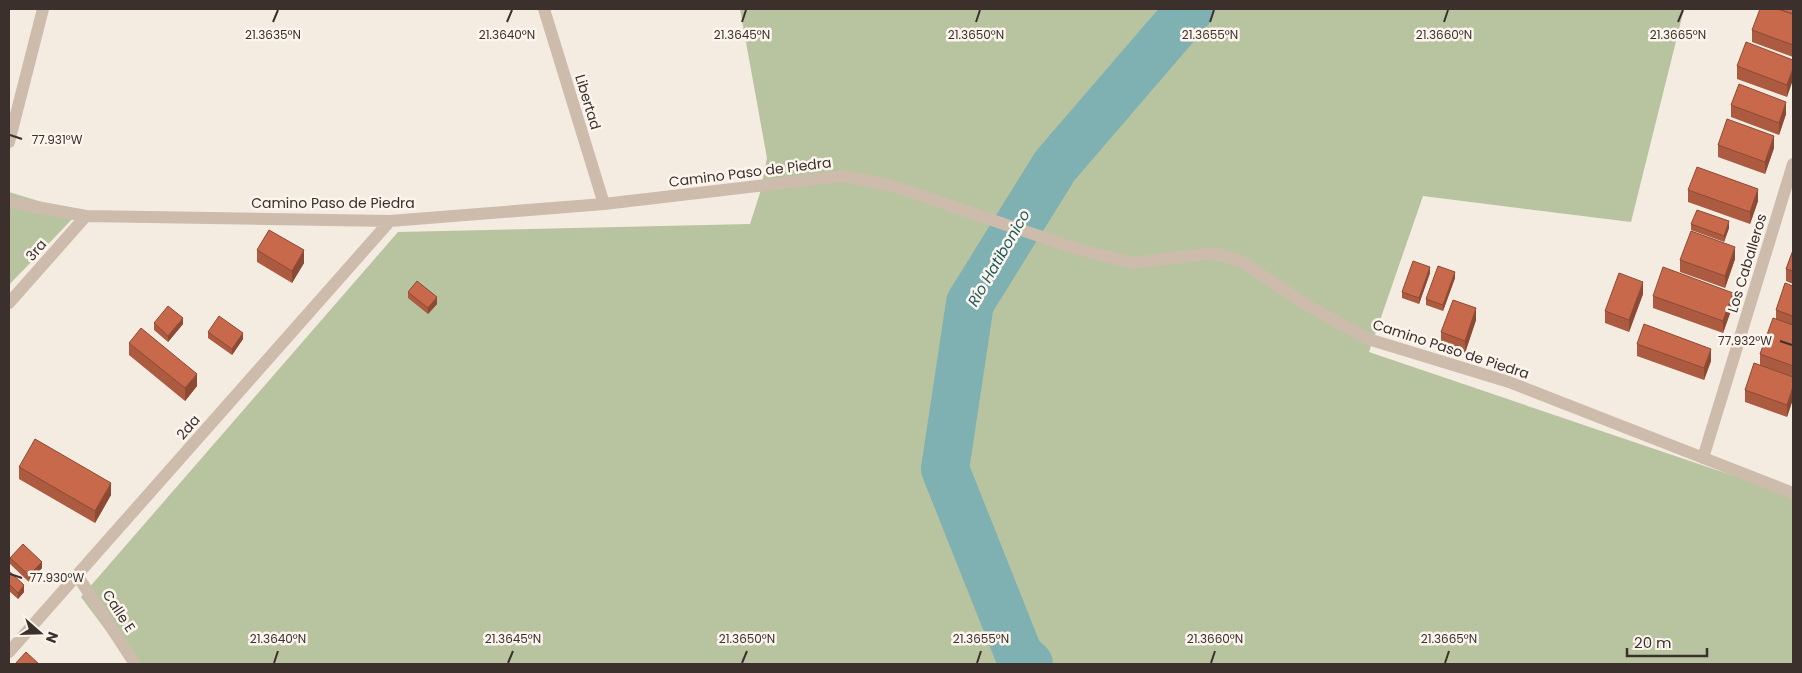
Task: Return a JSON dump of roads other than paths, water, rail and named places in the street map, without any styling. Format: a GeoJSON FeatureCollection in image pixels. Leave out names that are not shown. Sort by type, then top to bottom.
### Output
{"type":"FeatureCollection","features":[{"type":"Feature","properties":{"kind":"street"},"geometry":{"type":"LineString","coordinates":[[9,142],[43,9]]}},
{"type":"Feature","properties":{"kind":"street","name":"Libertad"},"geometry":{"type":"LineString","coordinates":[[544,9],[604,204]]}},
{"type":"Feature","properties":{"kind":"street","name":"Los Caballeros"},"geometry":{"type":"LineString","coordinates":[[1703,458],[1793,164]]}},
{"type":"Feature","properties":{"kind":"street","name":"Camino Paso de Piedra"},"geometry":{"type":"LineString","coordinates":[[9,202],[86,216],[390,221],[604,204],[842,176],[893,186],[1077,249],[1132,263],[1214,253],[1243,262],[1305,304],[1368,338],[1509,382],[1793,493]]}},
{"type":"Feature","properties":{"kind":"street","name":"3ra"},"geometry":{"type":"LineString","coordinates":[[9,303],[86,216]]}},
{"type":"Feature","properties":{"kind":"street","name":"2da"},"geometry":{"type":"LineString","coordinates":[[9,652],[390,221]]}},
{"type":"Feature","properties":{"kind":"street","name":"Calle E"},"geometry":{"type":"LineString","coordinates":[[77,575],[135,664]]}},
{"type":"Feature","properties":{"kind":"waterway","name":"Río Hatibonico"},"geometry":{"type":"LineString","coordinates":[[1029,664],[1019,655],[945,469],[970,303],[1055,166],[1190,9]]}}]}
